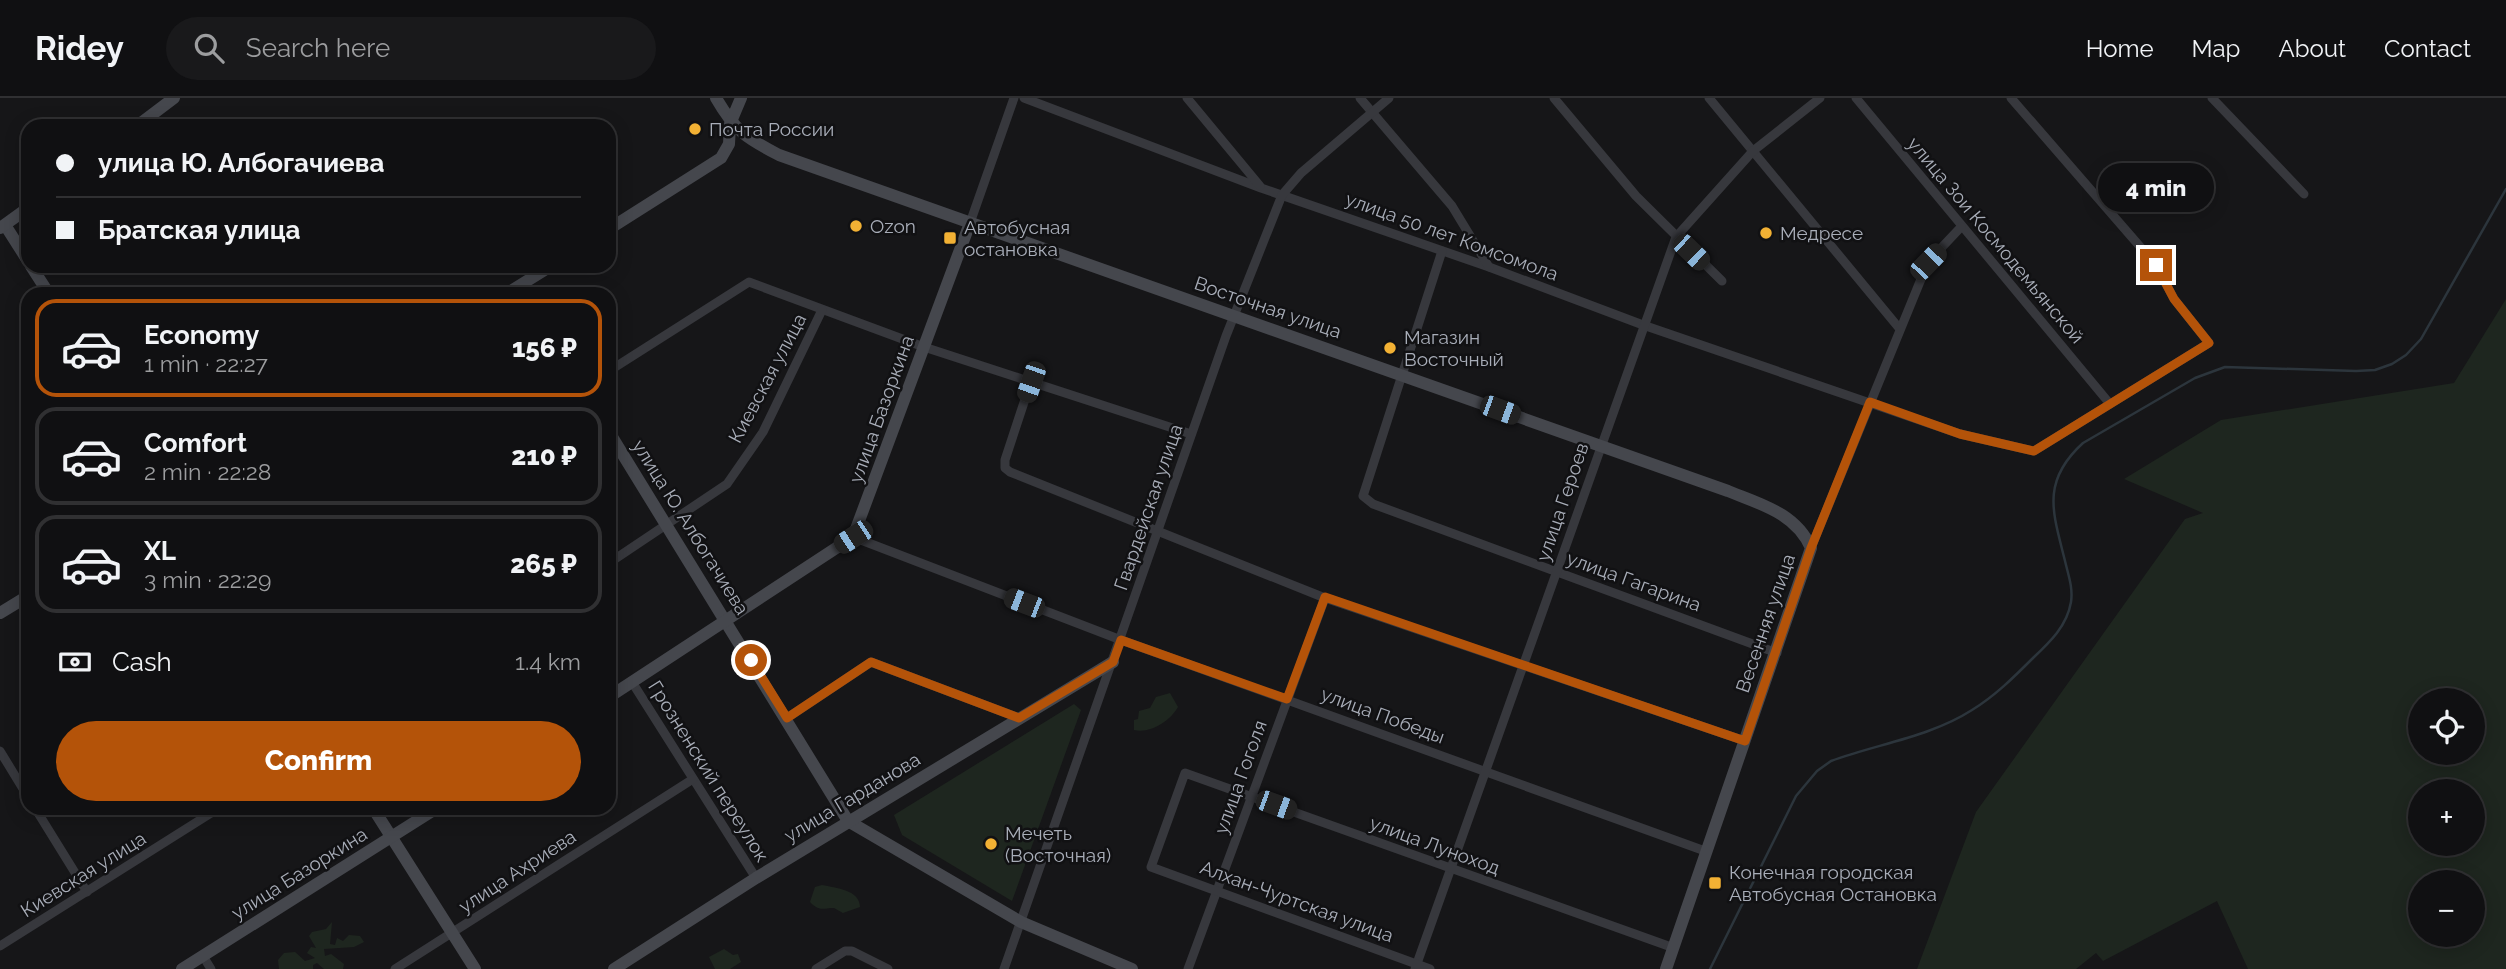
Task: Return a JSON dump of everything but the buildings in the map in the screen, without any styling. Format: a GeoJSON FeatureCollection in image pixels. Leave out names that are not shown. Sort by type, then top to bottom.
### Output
{"type":"FeatureCollection","features":[{"type":"Feature","properties":{"kind":"street"},"geometry":{"type":"LineString","coordinates":[[146,119],[174,98]]}},
{"type":"Feature","properties":{"kind":"street","name":"Восточная улица"},"geometry":{"type":"LineString","coordinates":[[716,98],[730,124],[752,141],[779,155],[1400,374],[1775,510],[1802,531],[1811,548]]}},
{"type":"Feature","properties":{"kind":"street"},"geometry":{"type":"LineString","coordinates":[[726,151],[730,124],[741,98]]}},
{"type":"Feature","properties":{"kind":"street","name":"улица Базоркина"},"geometry":{"type":"LineString","coordinates":[[853,537],[1014,98]]}},
{"type":"Feature","properties":{"kind":"street","name":"улица 50 лет Комсомола"},"geometry":{"type":"LineString","coordinates":[[1024,98],[1261,188],[1489,267],[1643,325],[1960,434],[2034,451],[2209,343],[2174,299],[2156,265],[2011,98]]}},
{"type":"Feature","properties":{"kind":"street"},"geometry":{"type":"LineString","coordinates":[[1187,98],[1261,188]]}},
{"type":"Feature","properties":{"kind":"street"},"geometry":{"type":"LineString","coordinates":[[1360,98],[1452,206],[1489,267]]}},
{"type":"Feature","properties":{"kind":"street","name":"Гвардейская улица"},"geometry":{"type":"LineString","coordinates":[[1004,969],[1233,315],[1282,195],[1301,173],[1389,98]]}},
{"type":"Feature","properties":{"kind":"street"},"geometry":{"type":"LineString","coordinates":[[1554,98],[1636,196],[1722,281]]}},
{"type":"Feature","properties":{"kind":"street"},"geometry":{"type":"LineString","coordinates":[[1709,98],[1899,328]]}},
{"type":"Feature","properties":{"kind":"street","name":"улица Героев"},"geometry":{"type":"LineString","coordinates":[[1416,967],[1676,237],[1753,151],[1820,98]]}},
{"type":"Feature","properties":{"kind":"street","name":"улица Зои Космодемьянской"},"geometry":{"type":"LineString","coordinates":[[1856,98],[2110,404]]}},
{"type":"Feature","properties":{"kind":"street"},"geometry":{"type":"LineString","coordinates":[[2212,98],[2304,194]]}},
{"type":"Feature","properties":{"kind":"street"},"geometry":{"type":"LineString","coordinates":[[616,225],[715,163],[726,151],[752,141]]}},
{"type":"Feature","properties":{"kind":"street"},"geometry":{"type":"LineString","coordinates":[[21,213],[3,227],[21,251]]}},
{"type":"Feature","properties":{"kind":"street","name":"Весенняя улица"},"geometry":{"type":"LineString","coordinates":[[1666,969],[1811,548],[1928,262],[1961,227]]}},
{"type":"Feature","properties":{"kind":"street"},"geometry":{"type":"LineString","coordinates":[[1400,374],[1442,251]]}},
{"type":"Feature","properties":{"kind":"street"},"geometry":{"type":"LineString","coordinates":[[522,287],[541,273]]}},
{"type":"Feature","properties":{"kind":"street"},"geometry":{"type":"LineString","coordinates":[[616,366],[749,282],[924,347],[1191,434]]}},
{"type":"Feature","properties":{"kind":"street","name":"Киевская улица"},"geometry":{"type":"LineString","coordinates":[[616,559],[727,484],[763,432],[822,310]]}},
{"type":"Feature","properties":{"kind":"street","name":"улица Гагарина"},"geometry":{"type":"LineString","coordinates":[[1400,374],[1363,496],[1373,504],[1777,653]]}},
{"type":"Feature","properties":{"kind":"street"},"geometry":{"type":"LineString","coordinates":[[1031,382],[1005,460],[1005,468],[1020,476],[1325,597],[1745,741]]}},
{"type":"Feature","properties":{"kind":"street","name":"улица Ю. Албогачиева"},"geometry":{"type":"LineString","coordinates":[[616,443],[848,821]]}},
{"type":"Feature","properties":{"kind":"street"},"geometry":{"type":"LineString","coordinates":[[616,692],[853,537]]}},
{"type":"Feature","properties":{"kind":"street","name":"улица Победы"},"geometry":{"type":"LineString","coordinates":[[853,537],[1121,640],[1705,852]]}},
{"type":"Feature","properties":{"kind":"street","name":"улица Гоголя"},"geometry":{"type":"LineString","coordinates":[[1188,969],[1325,597]]}},
{"type":"Feature","properties":{"kind":"street"},"geometry":{"type":"LineString","coordinates":[[0,613],[21,600]]}},
{"type":"Feature","properties":{"kind":"street"},"geometry":{"type":"LineString","coordinates":[[787,718],[871,662],[1019,718]]}},
{"type":"Feature","properties":{"kind":"street","name":"улица Гарданова"},"geometry":{"type":"LineString","coordinates":[[614,969],[848,821],[1113,662]]}},
{"type":"Feature","properties":{"kind":"street","name":"Грозненский переулок"},"geometry":{"type":"LineString","coordinates":[[632,682],[756,878]]}},
{"type":"Feature","properties":{"kind":"street"},"geometry":{"type":"LineString","coordinates":[[0,751],[21,786]]}},
{"type":"Feature","properties":{"kind":"street","name":"улица Луноход"},"geometry":{"type":"LineString","coordinates":[[1151,867],[1185,774],[1251,795],[1452,870],[1674,948]]}},
{"type":"Feature","properties":{"kind":"street","name":"улица Ахриева"},"geometry":{"type":"LineString","coordinates":[[395,969],[692,779]]}},
{"type":"Feature","properties":{"kind":"street"},"geometry":{"type":"LineString","coordinates":[[39,815],[87,892]]}},
{"type":"Feature","properties":{"kind":"street","name":"Киевская улица"},"geometry":{"type":"LineString","coordinates":[[0,946],[208,815]]}},
{"type":"Feature","properties":{"kind":"street"},"geometry":{"type":"LineString","coordinates":[[377,815],[475,969]]}},
{"type":"Feature","properties":{"kind":"street","name":"улица Базоркина"},"geometry":{"type":"LineString","coordinates":[[182,969],[426,815]]}},
{"type":"Feature","properties":{"kind":"street"},"geometry":{"type":"LineString","coordinates":[[848,821],[1021,922],[1132,969]]}},
{"type":"Feature","properties":{"kind":"street","name":"Алхан-Чуртская улица"},"geometry":{"type":"LineString","coordinates":[[1151,867],[1416,967],[1430,969]]}},
{"type":"Feature","properties":{"kind":"street"},"geometry":{"type":"LineString","coordinates":[[816,969],[845,951],[852,951],[888,969]]}},
{"type":"Feature","properties":{"kind":"street"},"geometry":{"type":"LineString","coordinates":[[203,956],[211,969]]}},
{"type":"Feature","properties":{"kind":"shaded area"},"geometry":{"type":"Polygon","coordinates":[[[2506,299],[2506,969],[2248,969],[2217,901],[2103,961],[2096,953],[2076,969],[1917,969],[1976,812],[2185,519],[2203,513],[2124,479],[2221,420],[2454,383],[2506,299]]]}},
{"type":"Feature","properties":{"kind":"shaded area"},"geometry":{"type":"Polygon","coordinates":[[[1170,693],[1178,707],[1170,717],[1153,728],[1134,730],[1134,720],[1138,719],[1139,711],[1150,708],[1156,697],[1170,693]]]}},
{"type":"Feature","properties":{"kind":"shaded area"},"geometry":{"type":"Polygon","coordinates":[[[1074,704],[1081,710],[1012,901],[902,835],[894,815],[1074,704]]]}},
{"type":"Feature","properties":{"kind":"shaded area"},"geometry":{"type":"Polygon","coordinates":[[[822,885],[852,893],[859,901],[860,907],[843,913],[834,908],[816,907],[810,902],[815,887],[822,885]]]}},
{"type":"Feature","properties":{"kind":"shaded area"},"geometry":{"type":"Polygon","coordinates":[[[332,922],[330,944],[335,945],[337,938],[343,941],[349,935],[360,936],[364,942],[354,947],[324,949],[325,956],[331,954],[344,964],[343,969],[324,969],[317,963],[313,965],[313,969],[279,969],[278,960],[284,953],[295,952],[305,961],[315,958],[307,953],[311,947],[316,948],[309,936],[312,932],[326,929],[332,922]]]}},
{"type":"Feature","properties":{"kind":"shaded area"},"geometry":{"type":"Polygon","coordinates":[[[724,949],[733,955],[738,954],[741,962],[730,969],[715,969],[709,957],[724,949]]]}},
{"type":"Feature","properties":{"kind":"waterway"},"geometry":{"type":"LineString","coordinates":[[1710,969],[1796,796],[1817,771],[1831,761],[1921,734],[1972,710],[2004,686],[2057,633],[2069,611],[2071,592],[2057,530],[2055,486],[2069,458],[2083,443],[2195,378],[2225,367],[2356,371],[2375,370],[2392,364],[2406,355],[2421,339],[2506,189]]}},
{"type":"Feature","properties":{"kind":"place","name":"Почта России"},"geometry":{"type":"Point","coordinates":[695,129]}},
{"type":"Feature","properties":{"kind":"place","name":"Ozon"},"geometry":{"type":"Point","coordinates":[856,226]}},
{"type":"Feature","properties":{"kind":"place","name":"Медресе"},"geometry":{"type":"Point","coordinates":[1766,233]}},
{"type":"Feature","properties":{"kind":"place","name":"Автобусная остановка"},"geometry":{"type":"Point","coordinates":[950,238]}},
{"type":"Feature","properties":{"kind":"place","name":"Магазин Восточный"},"geometry":{"type":"Point","coordinates":[1390,348]}},
{"type":"Feature","properties":{"kind":"place","name":"Мечеть (Восточная)"},"geometry":{"type":"Point","coordinates":[991,844]}},
{"type":"Feature","properties":{"kind":"place","name":"Конечная городская Автобусная Остановка"},"geometry":{"type":"Point","coordinates":[1715,883]}},
{"type":"Feature","properties":{"kind":"route"},"geometry":{"type":"LineString","coordinates":[[751,660],[787,718],[871,662],[1019,718],[1113,662],[1121,640],[1287,699],[1325,597],[1745,741],[1811,548],[1870,402],[1960,434],[2034,451],[2209,343],[2174,299],[2156,265]]}}]}
